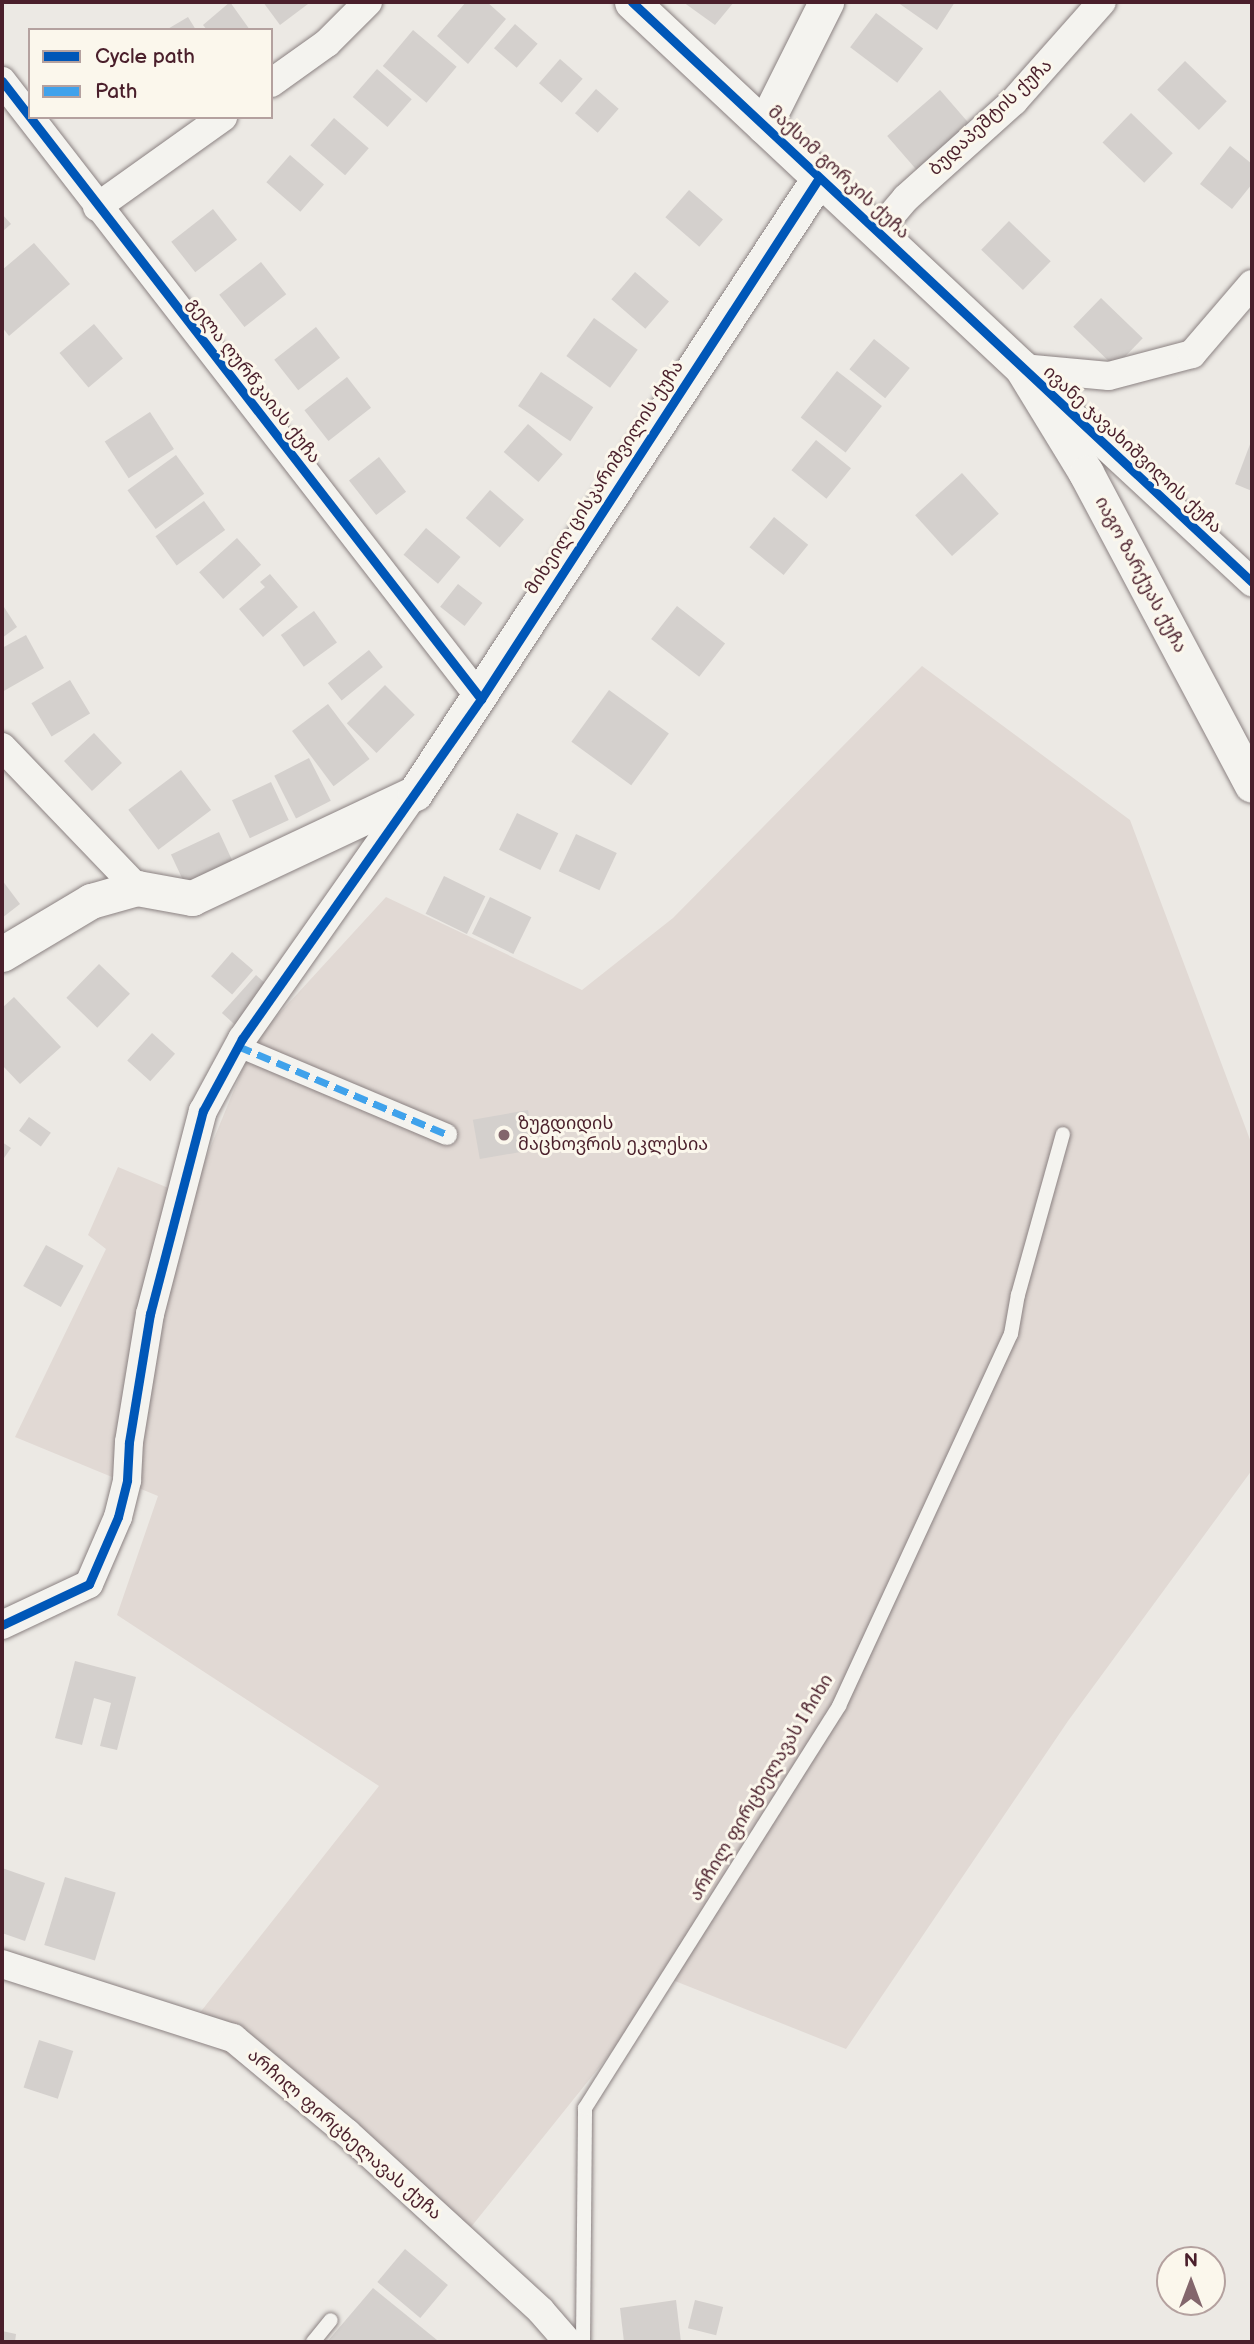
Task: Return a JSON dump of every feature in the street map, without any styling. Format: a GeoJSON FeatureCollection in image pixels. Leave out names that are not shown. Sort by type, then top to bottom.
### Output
{"type":"FeatureCollection","features":[{"type":"Feature","properties":{"kind":"street"},"geometry":{"type":"LineString","coordinates":[[273,82],[327,43],[368,2]]}},
{"type":"Feature","properties":{"kind":"street","name":"მაქსიმ გორკის ქუჩა"},"geometry":{"type":"LineString","coordinates":[[632,2],[1021,368]]}},
{"type":"Feature","properties":{"kind":"street"},"geometry":{"type":"LineString","coordinates":[[764,126],[826,2]]}},
{"type":"Feature","properties":{"kind":"street","name":"ბუდაპეშტის ქუჩა"},"geometry":{"type":"LineString","coordinates":[[877,232],[906,198],[1014,101],[1102,2]]}},
{"type":"Feature","properties":{"kind":"street","name":"გელა ღურწკაიას ქუჩა"},"geometry":{"type":"LineString","coordinates":[[2,81],[28,115]]}},
{"type":"Feature","properties":{"kind":"street","name":"გელა ღურწკაიას ქუჩა"},"geometry":{"type":"LineString","coordinates":[[31,119],[481,699]]}},
{"type":"Feature","properties":{"kind":"street"},"geometry":{"type":"LineString","coordinates":[[97,206],[220,119]]}},
{"type":"Feature","properties":{"kind":"street","name":"მიხეილ ცისკარიშვილის ქუჩა"},"geometry":{"type":"LineString","coordinates":[[415,793],[481,699],[819,178]]}},
{"type":"Feature","properties":{"kind":"street"},"geometry":{"type":"LineString","coordinates":[[1021,368],[1110,376],[1192,354],[1252,284]]}},
{"type":"Feature","properties":{"kind":"street","name":"ივანე ჯავახიშვილის ქუჩა"},"geometry":{"type":"LineString","coordinates":[[1021,368],[1252,582]]}},
{"type":"Feature","properties":{"kind":"street","name":"იაგო ზარქუას ქუჩა"},"geometry":{"type":"LineString","coordinates":[[1021,368],[1086,473],[1252,785]]}},
{"type":"Feature","properties":{"kind":"street"},"geometry":{"type":"LineString","coordinates":[[2,747],[137,888]]}},
{"type":"Feature","properties":{"kind":"street"},"geometry":{"type":"LineString","coordinates":[[2,954],[91,901],[137,888],[192,898],[415,793]]}},
{"type":"Feature","properties":{"kind":"street"},"geometry":{"type":"LineString","coordinates":[[2,1625],[89,1584],[117,1517],[127,1480],[129,1442],[150,1314],[203,1111],[238,1046],[415,793]]}},
{"type":"Feature","properties":{"kind":"street"},"geometry":{"type":"LineString","coordinates":[[238,1046],[446,1134]]}},
{"type":"Feature","properties":{"kind":"street","name":"არჩილ ფირცხელავას ქუჩა"},"geometry":{"type":"LineString","coordinates":[[2,1964],[233,2038],[358,2143],[541,2311],[568,2342]]}},
{"type":"Feature","properties":{"kind":"lane","name":"არჩილ ფირცხელავას I ჩიხი"},"geometry":{"type":"LineString","coordinates":[[583,2342],[585,2108],[839,1706],[1011,1334],[1018,1295],[1063,1134]]}},
{"type":"Feature","properties":{"kind":"lane"},"geometry":{"type":"LineString","coordinates":[[313,2342],[331,2320]]}},
{"type":"Feature","properties":{"kind":"shaded area"},"geometry":{"type":"Polygon","coordinates":[[[922,666],[1130,820],[1252,1145],[1252,1470],[1068,1721],[846,2049],[670,1979],[471,2227],[336,2125],[187,2029],[379,1786],[117,1615],[158,1496],[15,1437],[106,1249],[88,1235],[118,1167],[190,1197],[254,1041],[386,897],[582,990],[673,918],[922,666]]]}},
{"type":"Feature","properties":{"kind":"building"},"geometry":{"type":"Polygon","coordinates":[[[230,2],[249,28],[205,28],[203,25],[230,2]]]}},
{"type":"Feature","properties":{"kind":"building"},"geometry":{"type":"Polygon","coordinates":[[[263,2],[307,2],[308,4],[280,25],[263,2]]]}},
{"type":"Feature","properties":{"kind":"building"},"geometry":{"type":"Polygon","coordinates":[[[466,2],[487,2],[506,19],[468,64],[437,36],[466,2]]]}},
{"type":"Feature","properties":{"kind":"building"},"geometry":{"type":"Polygon","coordinates":[[[683,2],[734,2],[715,25],[683,2]]]}},
{"type":"Feature","properties":{"kind":"building"},"geometry":{"type":"Polygon","coordinates":[[[897,2],[955,2],[937,30],[897,2]]]}},
{"type":"Feature","properties":{"kind":"building"},"geometry":{"type":"Polygon","coordinates":[[[876,13],[923,49],[897,83],[850,47],[876,13]]]}},
{"type":"Feature","properties":{"kind":"building"},"geometry":{"type":"Polygon","coordinates":[[[188,17],[195,28],[169,28],[188,17]]]}},
{"type":"Feature","properties":{"kind":"building"},"geometry":{"type":"Polygon","coordinates":[[[515,24],[538,44],[517,68],[494,48],[515,24]]]}},
{"type":"Feature","properties":{"kind":"building"},"geometry":{"type":"Polygon","coordinates":[[[413,30],[457,67],[426,103],[383,66],[413,30]]]}},
{"type":"Feature","properties":{"kind":"building"},"geometry":{"type":"Polygon","coordinates":[[[560,59],[583,79],[562,103],[539,83],[560,59]]]}},
{"type":"Feature","properties":{"kind":"building"},"geometry":{"type":"Polygon","coordinates":[[[1185,61],[1227,101],[1199,130],[1157,90],[1185,61]]]}},
{"type":"Feature","properties":{"kind":"building"},"geometry":{"type":"Polygon","coordinates":[[[377,69],[412,99],[387,127],[353,97],[377,69]]]}},
{"type":"Feature","properties":{"kind":"building"},"geometry":{"type":"Polygon","coordinates":[[[596,89],[619,109],[598,133],[575,113],[596,89]]]}},
{"type":"Feature","properties":{"kind":"building"},"geometry":{"type":"Polygon","coordinates":[[[940,90],[970,124],[917,170],[887,136],[940,90]]]}},
{"type":"Feature","properties":{"kind":"building"},"geometry":{"type":"Polygon","coordinates":[[[1131,113],[1173,153],[1144,183],[1103,142],[1131,113]]]}},
{"type":"Feature","properties":{"kind":"building"},"geometry":{"type":"Polygon","coordinates":[[[334,118],[369,148],[345,175],[310,145],[334,118]]]}},
{"type":"Feature","properties":{"kind":"building"},"geometry":{"type":"Polygon","coordinates":[[[1230,146],[1252,164],[1252,184],[1232,209],[1200,184],[1230,146]]]}},
{"type":"Feature","properties":{"kind":"building"},"geometry":{"type":"Polygon","coordinates":[[[290,155],[324,185],[300,212],[266,182],[290,155]]]}},
{"type":"Feature","properties":{"kind":"building"},"geometry":{"type":"Polygon","coordinates":[[[689,190],[723,220],[699,247],[665,217],[689,190]]]}},
{"type":"Feature","properties":{"kind":"building"},"geometry":{"type":"Polygon","coordinates":[[[213,209],[237,240],[195,272],[171,242],[213,209]]]}},
{"type":"Feature","properties":{"kind":"building"},"geometry":{"type":"Polygon","coordinates":[[[2,214],[11,224],[2,232],[2,214]]]}},
{"type":"Feature","properties":{"kind":"building"},"geometry":{"type":"Polygon","coordinates":[[[1009,221],[1051,261],[1023,290],[981,250],[1009,221]]]}},
{"type":"Feature","properties":{"kind":"building"},"geometry":{"type":"Polygon","coordinates":[[[34,243],[70,284],[9,336],[2,327],[2,270],[34,243]]]}},
{"type":"Feature","properties":{"kind":"building"},"geometry":{"type":"Polygon","coordinates":[[[261,262],[286,294],[244,327],[219,295],[261,262]]]}},
{"type":"Feature","properties":{"kind":"building"},"geometry":{"type":"Polygon","coordinates":[[[635,272],[669,302],[645,329],[611,299],[635,272]]]}},
{"type":"Feature","properties":{"kind":"building"},"geometry":{"type":"Polygon","coordinates":[[[1101,298],[1143,338],[1115,367],[1073,327],[1101,298]]]}},
{"type":"Feature","properties":{"kind":"building"},"geometry":{"type":"Polygon","coordinates":[[[594,318],[638,350],[610,388],[566,356],[594,318]]]}},
{"type":"Feature","properties":{"kind":"building"},"geometry":{"type":"Polygon","coordinates":[[[94,324],[123,358],[88,387],[60,353],[94,324]]]}},
{"type":"Feature","properties":{"kind":"building"},"geometry":{"type":"Polygon","coordinates":[[[316,327],[340,358],[298,390],[274,360],[316,327]]]}},
{"type":"Feature","properties":{"kind":"building"},"geometry":{"type":"Polygon","coordinates":[[[874,339],[910,368],[885,398],[849,369],[874,339]]]}},
{"type":"Feature","properties":{"kind":"building"},"geometry":{"type":"Polygon","coordinates":[[[837,371],[882,406],[846,453],[801,417],[837,371]]]}},
{"type":"Feature","properties":{"kind":"building"},"geometry":{"type":"Polygon","coordinates":[[[541,372],[593,407],[570,441],[518,406],[541,372]]]}},
{"type":"Feature","properties":{"kind":"building"},"geometry":{"type":"Polygon","coordinates":[[[347,377],[371,408],[328,441],[304,410],[347,377]]]}},
{"type":"Feature","properties":{"kind":"building"},"geometry":{"type":"Polygon","coordinates":[[[150,412],[174,449],[129,478],[105,441],[150,412]]]}},
{"type":"Feature","properties":{"kind":"building"},"geometry":{"type":"Polygon","coordinates":[[[528,424],[563,454],[538,482],[504,452],[528,424]]]}},
{"type":"Feature","properties":{"kind":"building"},"geometry":{"type":"Polygon","coordinates":[[[1252,439],[1252,491],[1235,484],[1252,439]]]}},
{"type":"Feature","properties":{"kind":"building"},"geometry":{"type":"Polygon","coordinates":[[[816,440],[851,468],[826,499],[791,470],[816,440]]]}},
{"type":"Feature","properties":{"kind":"building"},"geometry":{"type":"Polygon","coordinates":[[[176,455],[204,494],[156,529],[127,490],[176,455]]]}},
{"type":"Feature","properties":{"kind":"building"},"geometry":{"type":"Polygon","coordinates":[[[379,457],[406,492],[376,515],[349,480],[379,457]]]}},
{"type":"Feature","properties":{"kind":"building"},"geometry":{"type":"Polygon","coordinates":[[[962,473],[999,514],[952,556],[915,515],[962,473]]]}},
{"type":"Feature","properties":{"kind":"building"},"geometry":{"type":"Polygon","coordinates":[[[490,490],[524,520],[500,547],[466,518],[490,490]]]}},
{"type":"Feature","properties":{"kind":"building"},"geometry":{"type":"Polygon","coordinates":[[[204,501],[225,530],[177,565],[155,536],[204,501]]]}},
{"type":"Feature","properties":{"kind":"building"},"geometry":{"type":"Polygon","coordinates":[[[774,517],[808,545],[784,575],[749,547],[774,517]]]}},
{"type":"Feature","properties":{"kind":"building"},"geometry":{"type":"Polygon","coordinates":[[[426,528],[460,557],[438,584],[404,555],[426,528]]]}},
{"type":"Feature","properties":{"kind":"building"},"geometry":{"type":"Polygon","coordinates":[[[237,538],[261,565],[223,599],[199,572],[237,538]]]}},
{"type":"Feature","properties":{"kind":"building"},"geometry":{"type":"Polygon","coordinates":[[[270,574],[298,607],[263,637],[239,609],[265,587],[260,582],[270,574]]]}},
{"type":"Feature","properties":{"kind":"building"},"geometry":{"type":"Polygon","coordinates":[[[458,584],[482,603],[465,626],[440,607],[458,584]]]}},
{"type":"Feature","properties":{"kind":"building"},"geometry":{"type":"Polygon","coordinates":[[[2,604],[17,627],[2,638],[2,604]]]}},
{"type":"Feature","properties":{"kind":"building"},"geometry":{"type":"Polygon","coordinates":[[[677,606],[725,644],[699,677],[651,639],[677,606]]]}},
{"type":"Feature","properties":{"kind":"building"},"geometry":{"type":"Polygon","coordinates":[[[314,611],[337,643],[304,667],[281,635],[314,611]]]}},
{"type":"Feature","properties":{"kind":"building"},"geometry":{"type":"Polygon","coordinates":[[[26,635],[44,668],[2,692],[2,648],[26,635]]]}},
{"type":"Feature","properties":{"kind":"building"},"geometry":{"type":"Polygon","coordinates":[[[369,650],[383,667],[342,700],[328,683],[369,650]]]}},
{"type":"Feature","properties":{"kind":"building"},"geometry":{"type":"Polygon","coordinates":[[[70,680],[90,713],[52,737],[31,703],[70,680]]]}},
{"type":"Feature","properties":{"kind":"building"},"geometry":{"type":"Polygon","coordinates":[[[385,685],[415,715],[377,753],[347,723],[385,685]]]}},
{"type":"Feature","properties":{"kind":"building"},"geometry":{"type":"Polygon","coordinates":[[[609,690],[669,733],[631,785],[571,742],[609,690]]]}},
{"type":"Feature","properties":{"kind":"building"},"geometry":{"type":"Polygon","coordinates":[[[328,704],[370,759],[334,786],[292,731],[328,704]]]}},
{"type":"Feature","properties":{"kind":"building"},"geometry":{"type":"Polygon","coordinates":[[[94,733],[122,763],[92,791],[64,761],[94,733]]]}},
{"type":"Feature","properties":{"kind":"building"},"geometry":{"type":"Polygon","coordinates":[[[309,758],[331,801],[296,818],[274,776],[309,758]]]}},
{"type":"Feature","properties":{"kind":"building"},"geometry":{"type":"Polygon","coordinates":[[[181,770],[211,810],[158,850],[128,810],[181,770]]]}},
{"type":"Feature","properties":{"kind":"building"},"geometry":{"type":"Polygon","coordinates":[[[271,782],[289,820],[250,838],[232,800],[271,782]]]}},
{"type":"Feature","properties":{"kind":"building"},"geometry":{"type":"Polygon","coordinates":[[[517,813],[558,833],[540,870],[499,850],[517,813]]]}},
{"type":"Feature","properties":{"kind":"building"},"geometry":{"type":"Polygon","coordinates":[[[219,832],[235,866],[187,889],[171,854],[219,832]]]}},
{"type":"Feature","properties":{"kind":"building"},"geometry":{"type":"Polygon","coordinates":[[[576,834],[617,853],[599,890],[559,871],[576,834]]]}},
{"type":"Feature","properties":{"kind":"building"},"geometry":{"type":"Polygon","coordinates":[[[444,876],[485,896],[467,934],[426,914],[444,876]]]}},
{"type":"Feature","properties":{"kind":"building"},"geometry":{"type":"Polygon","coordinates":[[[2,880],[20,904],[2,918],[2,880]]]}},
{"type":"Feature","properties":{"kind":"building"},"geometry":{"type":"Polygon","coordinates":[[[490,897],[531,917],[513,954],[472,934],[490,897]]]}},
{"type":"Feature","properties":{"kind":"building"},"geometry":{"type":"Polygon","coordinates":[[[232,952],[253,970],[232,995],[211,976],[232,952]]]}},
{"type":"Feature","properties":{"kind":"building"},"geometry":{"type":"Polygon","coordinates":[[[99,964],[130,994],[97,1028],[66,998],[99,964]]]}},
{"type":"Feature","properties":{"kind":"building"},"geometry":{"type":"Polygon","coordinates":[[[256,975],[275,992],[240,1030],[222,1013],[256,975]]]}},
{"type":"Feature","properties":{"kind":"building"},"geometry":{"type":"Polygon","coordinates":[[[14,997],[61,1047],[20,1084],[2,1065],[2,1008],[14,997]]]}},
{"type":"Feature","properties":{"kind":"building"},"geometry":{"type":"Polygon","coordinates":[[[152,1033],[175,1054],[150,1081],[127,1060],[152,1033]]]}},
{"type":"Feature","properties":{"kind":"building","name":"ზუგდიდის მაცხოვრის ეკლესია"},"geometry":{"type":"Polygon","coordinates":[[[528,1110],[535,1149],[480,1159],[473,1120],[528,1110]]]}},
{"type":"Feature","properties":{"kind":"building"},"geometry":{"type":"Polygon","coordinates":[[[29,1117],[51,1133],[41,1147],[19,1131],[29,1117]]]}},
{"type":"Feature","properties":{"kind":"building"},"geometry":{"type":"Polygon","coordinates":[[[2,1142],[11,1148],[2,1161],[2,1142]]]}},
{"type":"Feature","properties":{"kind":"building"},"geometry":{"type":"Polygon","coordinates":[[[46,1245],[84,1266],[61,1307],[23,1286],[46,1245]]]}},
{"type":"Feature","properties":{"kind":"building"},"geometry":{"type":"Polygon","coordinates":[[[75,1661],[136,1677],[117,1750],[100,1746],[111,1703],[94,1698],[82,1745],[55,1738],[75,1661]]]}},
{"type":"Feature","properties":{"kind":"building"},"geometry":{"type":"Polygon","coordinates":[[[2,1868],[45,1883],[25,1941],[2,1933],[2,1868]]]}},
{"type":"Feature","properties":{"kind":"building"},"geometry":{"type":"Polygon","coordinates":[[[65,1877],[116,1892],[95,1960],[44,1945],[65,1877]]]}},
{"type":"Feature","properties":{"kind":"building"},"geometry":{"type":"Polygon","coordinates":[[[39,2040],[73,2051],[58,2099],[24,2088],[39,2040]]]}},
{"type":"Feature","properties":{"kind":"building"},"geometry":{"type":"Polygon","coordinates":[[[405,2249],[448,2285],[420,2318],[377,2282],[405,2249]]]}},
{"type":"Feature","properties":{"kind":"building"},"geometry":{"type":"Polygon","coordinates":[[[373,2288],[437,2340],[327,2342],[373,2288]]]}},
{"type":"Feature","properties":{"kind":"building"},"geometry":{"type":"Polygon","coordinates":[[[676,2300],[681,2342],[624,2342],[620,2308],[676,2300]]]}},
{"type":"Feature","properties":{"kind":"building"},"geometry":{"type":"Polygon","coordinates":[[[695,2300],[723,2307],[716,2335],[688,2328],[695,2300]]]}},
{"type":"Feature","properties":{"kind":"building"},"geometry":{"type":"Polygon","coordinates":[[[2,2331],[16,2334],[15,2342],[2,2342],[2,2331]]]}},
{"type":"Feature","properties":{"kind":"marked path"},"geometry":{"type":"LineString","coordinates":[[238,1046],[446,1134]]}},
{"type":"Feature","properties":{"kind":"cycle path"},"geometry":{"type":"LineString","coordinates":[[632,2],[1252,582]]}},
{"type":"Feature","properties":{"kind":"cycle path"},"geometry":{"type":"LineString","coordinates":[[2,81],[28,115]]}},
{"type":"Feature","properties":{"kind":"cycle path"},"geometry":{"type":"LineString","coordinates":[[31,119],[481,699]]}},
{"type":"Feature","properties":{"kind":"cycle path"},"geometry":{"type":"LineString","coordinates":[[2,1625],[89,1584],[118,1517],[127,1480],[129,1442],[150,1314],[203,1111],[242,1039],[481,699],[819,178]]}},
{"type":"Feature","properties":{"kind":"place","name":"ზუგდიდის მაცხოვრის ეკლესია"},"geometry":{"type":"Point","coordinates":[504,1135]}}]}
